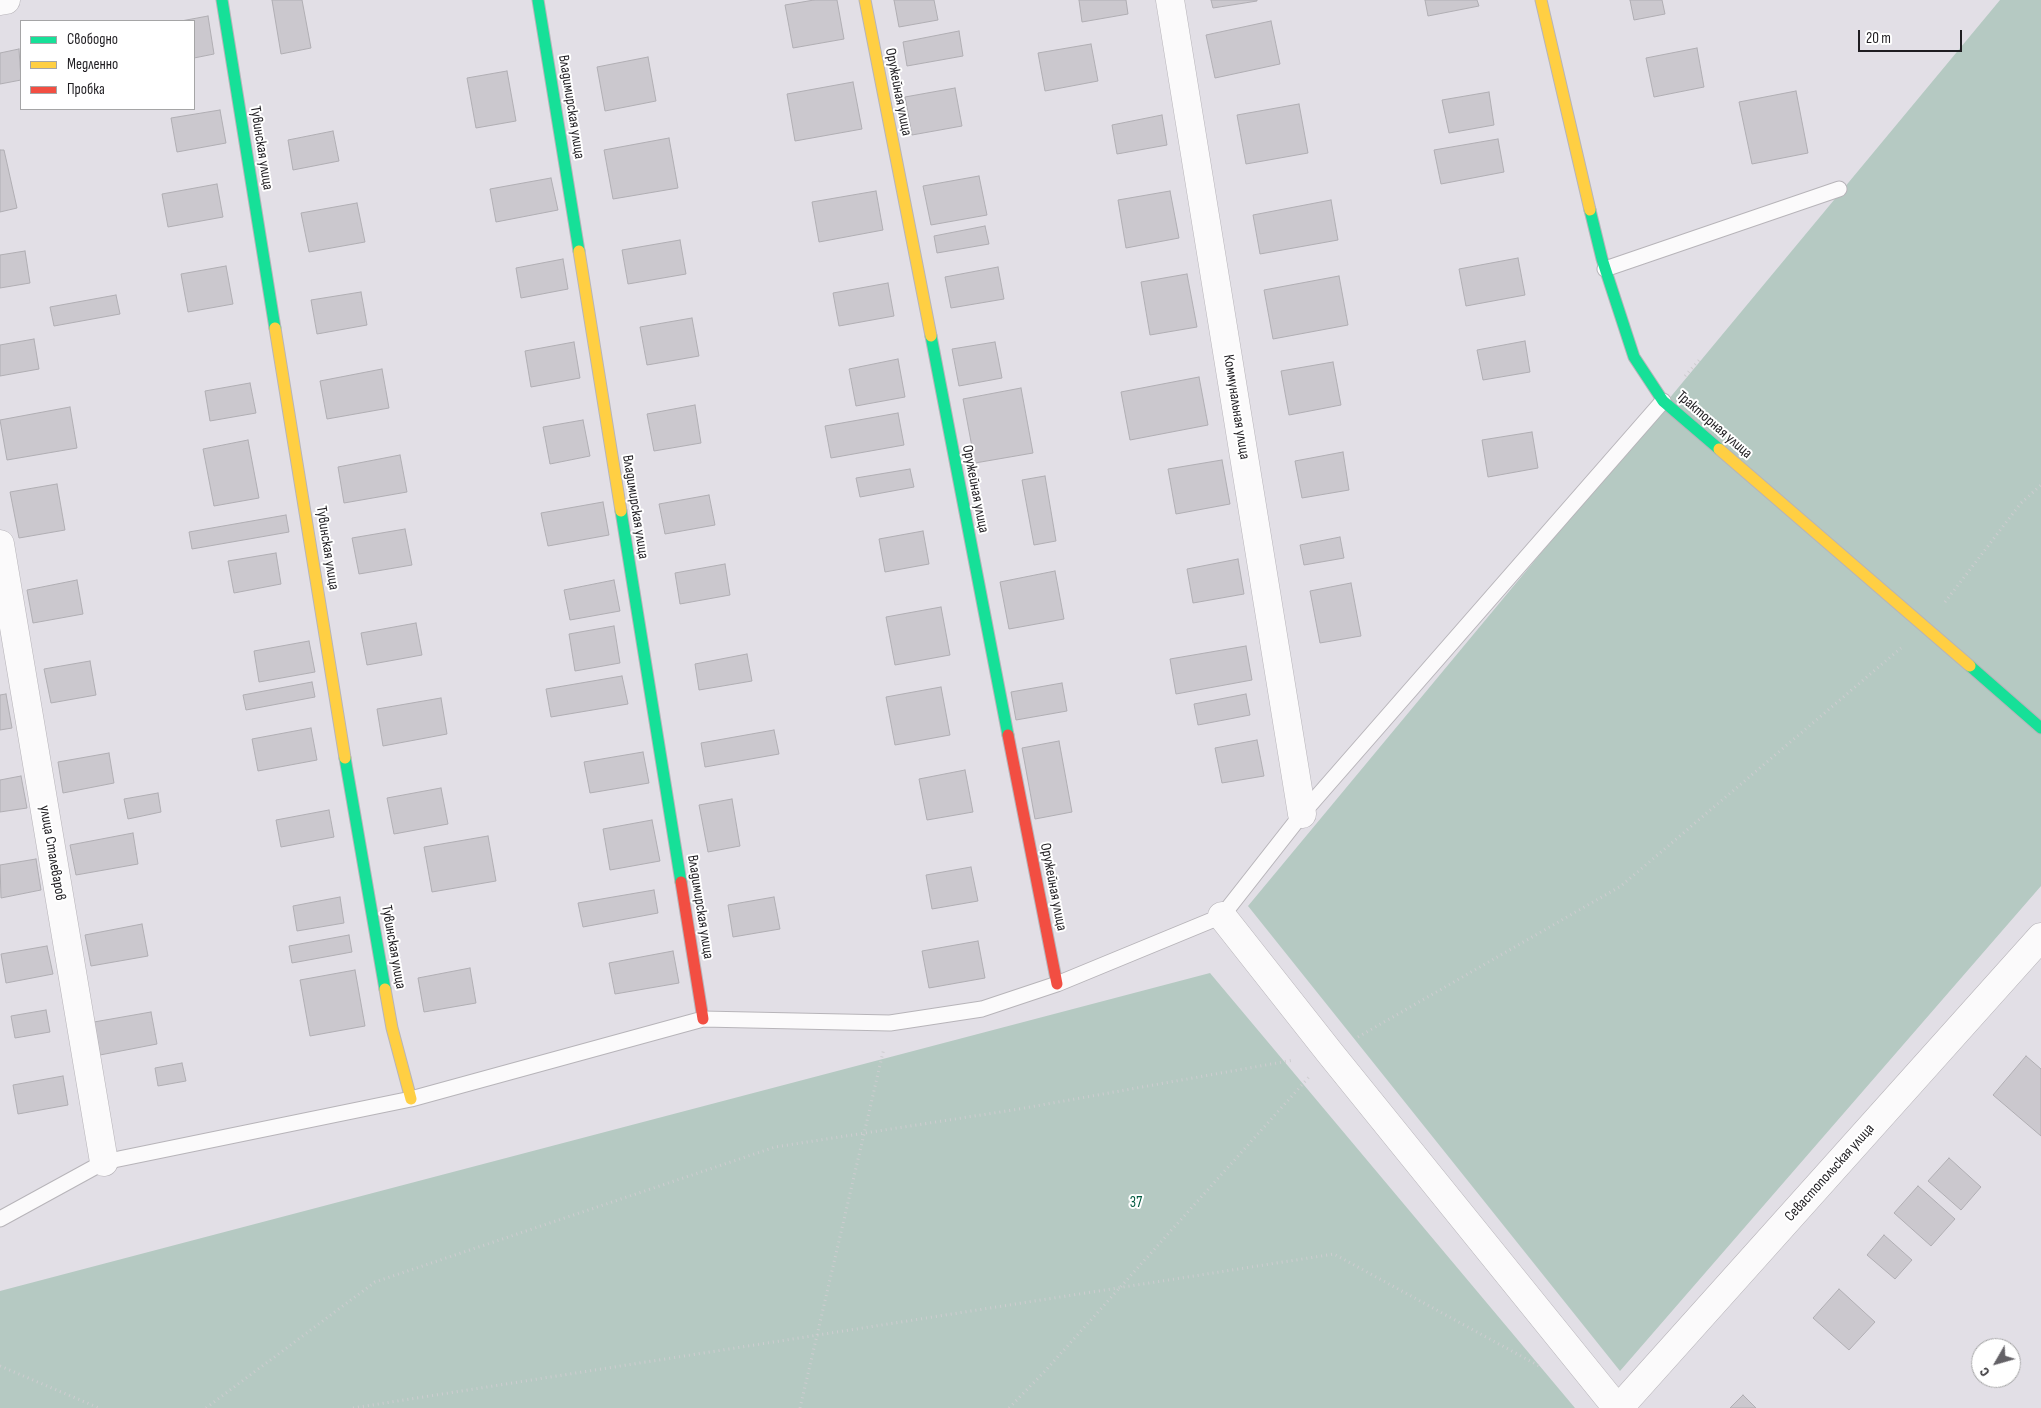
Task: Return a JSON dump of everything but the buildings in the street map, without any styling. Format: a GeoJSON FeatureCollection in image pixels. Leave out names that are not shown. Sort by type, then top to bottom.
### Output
{"type":"FeatureCollection","features":[{"type":"Feature","properties":{"kind":"street"},"geometry":{"type":"LineString","coordinates":[[0,1],[6,0]]}},
{"type":"Feature","properties":{"kind":"street","name":"Тувинская улица"},"geometry":{"type":"LineString","coordinates":[[222,0],[358,836],[392,1028],[411,1099]]}},
{"type":"Feature","properties":{"kind":"street","name":"Владимирская улица"},"geometry":{"type":"LineString","coordinates":[[538,0],[703,1019]]}},
{"type":"Feature","properties":{"kind":"street","name":"Оружейная улица"},"geometry":{"type":"LineString","coordinates":[[865,0],[1057,984]]}},
{"type":"Feature","properties":{"kind":"street","name":"Коммунальная улица"},"geometry":{"type":"LineString","coordinates":[[1170,0],[1302,814]]}},
{"type":"Feature","properties":{"kind":"street","name":"Тракторная улица"},"geometry":{"type":"LineString","coordinates":[[1541,0],[1605,268],[1634,357],[1663,401],[2041,728]]}},
{"type":"Feature","properties":{"kind":"street","name":"улица Сталеваров"},"geometry":{"type":"LineString","coordinates":[[0,544],[104,1162]]}},
{"type":"Feature","properties":{"kind":"street"},"geometry":{"type":"LineString","coordinates":[[1222,916],[1330,1053],[1618,1408]]}},
{"type":"Feature","properties":{"kind":"street","name":"Севастопольская улица"},"geometry":{"type":"LineString","coordinates":[[1618,1408],[2041,937]]}},
{"type":"Feature","properties":{"kind":"lane"},"geometry":{"type":"LineString","coordinates":[[1605,268],[1839,189]]}},
{"type":"Feature","properties":{"kind":"lane"},"geometry":{"type":"LineString","coordinates":[[0,1219],[104,1162],[411,1099],[703,1019],[890,1023],[982,1009],[1057,984],[1222,916],[1302,814],[1663,401]]}},
{"type":"Feature","properties":{"kind":"path"},"geometry":{"type":"LineString","coordinates":[[1009,1408],[1330,1053],[1621,886],[1925,628],[2020,503],[2041,485]]}},
{"type":"Feature","properties":{"kind":"path"},"geometry":{"type":"LineString","coordinates":[[800,1408],[890,1023]]}},
{"type":"Feature","properties":{"kind":"path"},"geometry":{"type":"LineString","coordinates":[[206,1408],[375,1282],[775,1147],[1013,1110],[1330,1053]]}},
{"type":"Feature","properties":{"kind":"path"},"geometry":{"type":"LineString","coordinates":[[353,1408],[1334,1254],[1548,1371]]}},
{"type":"Feature","properties":{"kind":"path"},"geometry":{"type":"LineString","coordinates":[[0,1366],[99,1408]]}},
{"type":"Feature","properties":{"kind":"green space"},"geometry":{"type":"Polygon","coordinates":[[[2000,0],[2041,0],[2041,886],[1620,1371],[1248,906],[2000,0]]]}},
{"type":"Feature","properties":{"kind":"green space","name":"37"},"geometry":{"type":"Polygon","coordinates":[[[1210,973],[1575,1408],[0,1408],[0,1291],[1210,973]]]}},
{"type":"Feature","properties":{"kind":"traffic: fast"},"geometry":{"type":"LineString","coordinates":[[222,0],[275,328]]}},
{"type":"Feature","properties":{"kind":"traffic: fast"},"geometry":{"type":"LineString","coordinates":[[538,0],[579,251]]}},
{"type":"Feature","properties":{"kind":"traffic: fast"},"geometry":{"type":"LineString","coordinates":[[1590,210],[1602,259],[1634,357],[1663,401],[1719,449]]}},
{"type":"Feature","properties":{"kind":"traffic: fast"},"geometry":{"type":"LineString","coordinates":[[931,336],[1008,735]]}},
{"type":"Feature","properties":{"kind":"traffic: fast"},"geometry":{"type":"LineString","coordinates":[[621,511],[681,882]]}},
{"type":"Feature","properties":{"kind":"traffic: fast"},"geometry":{"type":"LineString","coordinates":[[1970,666],[2041,728]]}},
{"type":"Feature","properties":{"kind":"traffic: fast"},"geometry":{"type":"LineString","coordinates":[[345,758],[385,989]]}},
{"type":"Feature","properties":{"kind":"traffic: slow"},"geometry":{"type":"LineString","coordinates":[[865,0],[931,336]]}},
{"type":"Feature","properties":{"kind":"traffic: slow"},"geometry":{"type":"LineString","coordinates":[[1541,0],[1590,210]]}},
{"type":"Feature","properties":{"kind":"traffic: slow"},"geometry":{"type":"LineString","coordinates":[[579,251],[621,511]]}},
{"type":"Feature","properties":{"kind":"traffic: slow"},"geometry":{"type":"LineString","coordinates":[[275,328],[345,758]]}},
{"type":"Feature","properties":{"kind":"traffic: slow"},"geometry":{"type":"LineString","coordinates":[[1719,449],[1970,666]]}},
{"type":"Feature","properties":{"kind":"traffic: slow"},"geometry":{"type":"LineString","coordinates":[[385,989],[392,1028],[411,1099]]}},
{"type":"Feature","properties":{"kind":"traffic: jam"},"geometry":{"type":"LineString","coordinates":[[1008,735],[1057,984]]}},
{"type":"Feature","properties":{"kind":"traffic: jam"},"geometry":{"type":"LineString","coordinates":[[681,882],[703,1019]]}}]}
